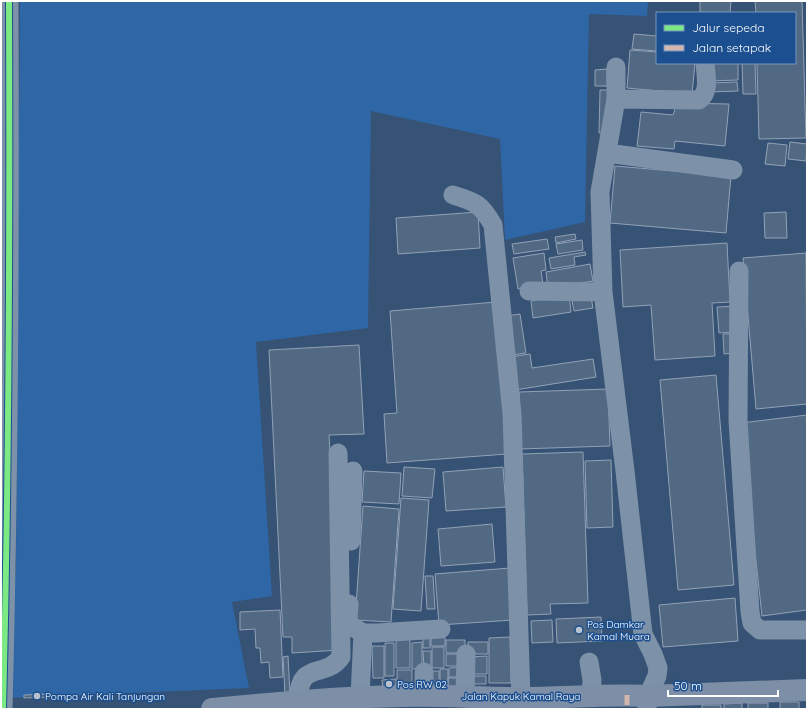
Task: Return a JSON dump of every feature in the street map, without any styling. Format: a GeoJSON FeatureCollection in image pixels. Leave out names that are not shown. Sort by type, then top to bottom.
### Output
{"type":"FeatureCollection","features":[{"type":"Feature","properties":{"kind":"main road","name":"Jalan Kapuk Kamal Raya"},"geometry":{"type":"LineString","coordinates":[[212,709],[298,700],[333,704],[360,697],[411,700],[465,697],[508,701],[591,696],[646,702],[807,690]]}},
{"type":"Feature","properties":{"kind":"street"},"geometry":{"type":"LineString","coordinates":[[3,709],[5,115],[9,1]]}},
{"type":"Feature","properties":{"kind":"street"},"geometry":{"type":"LineString","coordinates":[[616,99],[698,100],[703,97],[706,92],[705,64]]}},
{"type":"Feature","properties":{"kind":"street"},"geometry":{"type":"LineString","coordinates":[[616,67],[616,99],[600,192],[602,292],[625,471],[643,634],[654,654],[658,668],[657,676],[646,702]]}},
{"type":"Feature","properties":{"kind":"street"},"geometry":{"type":"LineString","coordinates":[[607,153],[733,170]]}},
{"type":"Feature","properties":{"kind":"street"},"geometry":{"type":"LineString","coordinates":[[453,195],[472,200],[485,211],[493,225],[512,414],[508,701]]}},
{"type":"Feature","properties":{"kind":"street"},"geometry":{"type":"LineString","coordinates":[[740,271],[738,420],[750,612],[752,623],[760,630],[807,630]]}},
{"type":"Feature","properties":{"kind":"street"},"geometry":{"type":"LineString","coordinates":[[529,291],[602,292]]}},
{"type":"Feature","properties":{"kind":"street"},"geometry":{"type":"LineString","coordinates":[[298,700],[300,683],[306,675],[335,664],[341,657],[338,453]]}},
{"type":"Feature","properties":{"kind":"street"},"geometry":{"type":"LineString","coordinates":[[353,471],[348,618],[352,626],[363,633],[441,629]]}},
{"type":"Feature","properties":{"kind":"street"},"geometry":{"type":"LineString","coordinates":[[360,697],[363,633]]}},
{"type":"Feature","properties":{"kind":"street"},"geometry":{"type":"LineString","coordinates":[[465,697],[466,654]]}},
{"type":"Feature","properties":{"kind":"street"},"geometry":{"type":"LineString","coordinates":[[589,662],[592,680],[591,696]]}},
{"type":"Feature","properties":{"kind":"street"},"geometry":{"type":"LineString","coordinates":[[411,700],[424,672]]}},
{"type":"Feature","properties":{"kind":"shaded area"},"geometry":{"type":"Polygon","coordinates":[[[20,1],[648,1],[647,16],[589,14],[585,222],[505,240],[500,139],[371,111],[368,328],[256,342],[272,596],[232,602],[249,688],[10,698],[16,561],[20,1]]]}},
{"type":"Feature","properties":{"kind":"building"},"geometry":{"type":"Polygon","coordinates":[[[700,1],[731,1],[730,12],[700,12],[700,1]]]}},
{"type":"Feature","properties":{"kind":"building"},"geometry":{"type":"Polygon","coordinates":[[[755,1],[802,1],[806,138],[759,139],[757,64],[796,64],[796,12],[756,12],[755,1]]]}},
{"type":"Feature","properties":{"kind":"building"},"geometry":{"type":"Polygon","coordinates":[[[634,34],[656,36],[656,51],[632,49],[634,34]]]}},
{"type":"Feature","properties":{"kind":"building"},"geometry":{"type":"Polygon","coordinates":[[[630,50],[656,52],[656,64],[695,64],[692,94],[627,88],[630,50]]]}},
{"type":"Feature","properties":{"kind":"building"},"geometry":{"type":"Polygon","coordinates":[[[708,64],[738,64],[738,80],[708,81],[708,64]]]}},
{"type":"Feature","properties":{"kind":"building"},"geometry":{"type":"Polygon","coordinates":[[[742,64],[755,64],[756,94],[743,94],[742,64]]]}},
{"type":"Feature","properties":{"kind":"building"},"geometry":{"type":"Polygon","coordinates":[[[607,69],[607,86],[595,86],[595,70],[607,69]]]}},
{"type":"Feature","properties":{"kind":"building"},"geometry":{"type":"Polygon","coordinates":[[[737,82],[738,91],[710,92],[710,83],[737,82]]]}},
{"type":"Feature","properties":{"kind":"building"},"geometry":{"type":"Polygon","coordinates":[[[600,90],[610,90],[605,133],[599,133],[600,90]]]}},
{"type":"Feature","properties":{"kind":"building"},"geometry":{"type":"Polygon","coordinates":[[[677,103],[729,104],[725,146],[675,141],[674,149],[637,146],[641,112],[673,115],[677,103]]]}},
{"type":"Feature","properties":{"kind":"building"},"geometry":{"type":"Polygon","coordinates":[[[790,142],[807,144],[806,161],[788,159],[790,142]]]}},
{"type":"Feature","properties":{"kind":"building"},"geometry":{"type":"Polygon","coordinates":[[[768,143],[787,145],[785,166],[765,164],[768,143]]]}},
{"type":"Feature","properties":{"kind":"building"},"geometry":{"type":"Polygon","coordinates":[[[615,166],[731,176],[726,233],[610,223],[615,166]]]}},
{"type":"Feature","properties":{"kind":"building"},"geometry":{"type":"Polygon","coordinates":[[[478,212],[480,248],[398,254],[396,218],[478,212]]]}},
{"type":"Feature","properties":{"kind":"building"},"geometry":{"type":"Polygon","coordinates":[[[786,212],[787,238],[765,238],[764,213],[786,212]]]}},
{"type":"Feature","properties":{"kind":"building"},"geometry":{"type":"Polygon","coordinates":[[[575,234],[576,239],[556,243],[555,237],[575,234]]]}},
{"type":"Feature","properties":{"kind":"building"},"geometry":{"type":"Polygon","coordinates":[[[547,239],[549,249],[514,254],[512,244],[547,239]]]}},
{"type":"Feature","properties":{"kind":"building"},"geometry":{"type":"Polygon","coordinates":[[[582,240],[583,250],[558,254],[556,244],[582,240]]]}},
{"type":"Feature","properties":{"kind":"building"},"geometry":{"type":"Polygon","coordinates":[[[727,243],[730,302],[712,303],[715,356],[655,360],[651,305],[623,307],[620,250],[727,243]]]}},
{"type":"Feature","properties":{"kind":"building"},"geometry":{"type":"Polygon","coordinates":[[[585,252],[586,255],[574,257],[575,265],[551,269],[549,258],[585,252]]]}},
{"type":"Feature","properties":{"kind":"building"},"geometry":{"type":"Polygon","coordinates":[[[544,253],[546,270],[541,271],[543,284],[518,289],[513,258],[544,253]]]}},
{"type":"Feature","properties":{"kind":"building"},"geometry":{"type":"Polygon","coordinates":[[[806,253],[807,404],[756,409],[743,258],[806,253]]]}},
{"type":"Feature","properties":{"kind":"building"},"geometry":{"type":"Polygon","coordinates":[[[590,264],[593,281],[548,288],[546,272],[590,264]]]}},
{"type":"Feature","properties":{"kind":"building"},"geometry":{"type":"Polygon","coordinates":[[[569,295],[571,312],[533,318],[531,301],[569,295]]]}},
{"type":"Feature","properties":{"kind":"building"},"geometry":{"type":"Polygon","coordinates":[[[591,297],[593,308],[574,311],[572,301],[591,297]]]}},
{"type":"Feature","properties":{"kind":"building"},"geometry":{"type":"Polygon","coordinates":[[[496,302],[507,454],[387,463],[384,414],[397,413],[390,311],[496,302]]]}},
{"type":"Feature","properties":{"kind":"building"},"geometry":{"type":"Polygon","coordinates":[[[736,306],[738,332],[719,333],[717,307],[736,306]]]}},
{"type":"Feature","properties":{"kind":"building"},"geometry":{"type":"Polygon","coordinates":[[[520,314],[526,353],[512,355],[506,316],[520,314]]]}},
{"type":"Feature","properties":{"kind":"building"},"geometry":{"type":"Polygon","coordinates":[[[723,334],[732,334],[733,353],[724,354],[723,334]]]}},
{"type":"Feature","properties":{"kind":"building"},"geometry":{"type":"Polygon","coordinates":[[[359,345],[364,434],[329,435],[340,650],[292,653],[292,637],[283,637],[269,350],[359,345]]]}},
{"type":"Feature","properties":{"kind":"building"},"geometry":{"type":"Polygon","coordinates":[[[530,354],[532,368],[593,359],[596,377],[515,390],[510,357],[530,354]]]}},
{"type":"Feature","properties":{"kind":"building"},"geometry":{"type":"Polygon","coordinates":[[[716,375],[734,585],[678,590],[660,380],[716,375]]]}},
{"type":"Feature","properties":{"kind":"building"},"geometry":{"type":"Polygon","coordinates":[[[608,389],[610,446],[520,449],[519,392],[608,389]]]}},
{"type":"Feature","properties":{"kind":"building"},"geometry":{"type":"Polygon","coordinates":[[[807,415],[807,610],[762,616],[741,423],[807,415]]]}},
{"type":"Feature","properties":{"kind":"building"},"geometry":{"type":"Polygon","coordinates":[[[583,452],[588,603],[550,604],[551,614],[527,615],[522,454],[583,452]]]}},
{"type":"Feature","properties":{"kind":"building"},"geometry":{"type":"Polygon","coordinates":[[[611,460],[613,527],[587,528],[585,461],[611,460]]]}},
{"type":"Feature","properties":{"kind":"building"},"geometry":{"type":"Polygon","coordinates":[[[404,467],[435,469],[432,498],[402,496],[404,467]]]}},
{"type":"Feature","properties":{"kind":"building"},"geometry":{"type":"Polygon","coordinates":[[[503,467],[506,507],[446,511],[443,472],[503,467]]]}},
{"type":"Feature","properties":{"kind":"building"},"geometry":{"type":"Polygon","coordinates":[[[364,471],[401,473],[399,504],[362,502],[364,471]]]}},
{"type":"Feature","properties":{"kind":"building"},"geometry":{"type":"Polygon","coordinates":[[[401,498],[429,500],[421,611],[393,609],[401,498]]]}},
{"type":"Feature","properties":{"kind":"building"},"geometry":{"type":"Polygon","coordinates":[[[363,506],[399,509],[391,622],[355,620],[363,506]]]}},
{"type":"Feature","properties":{"kind":"building"},"geometry":{"type":"Polygon","coordinates":[[[492,524],[495,562],[441,566],[438,529],[492,524]]]}},
{"type":"Feature","properties":{"kind":"building"},"geometry":{"type":"Polygon","coordinates":[[[510,568],[513,620],[439,625],[435,574],[510,568]]]}},
{"type":"Feature","properties":{"kind":"building"},"geometry":{"type":"Polygon","coordinates":[[[425,576],[433,576],[435,609],[427,609],[425,576]]]}},
{"type":"Feature","properties":{"kind":"building"},"geometry":{"type":"Polygon","coordinates":[[[735,598],[738,641],[663,647],[659,605],[735,598]]]}},
{"type":"Feature","properties":{"kind":"building"},"geometry":{"type":"Polygon","coordinates":[[[280,610],[283,677],[270,678],[269,662],[261,663],[260,648],[256,648],[255,629],[240,630],[240,612],[280,610]]]}},
{"type":"Feature","properties":{"kind":"building","name":"Pos Damkar Kamal Muara"},"geometry":{"type":"Polygon","coordinates":[[[601,617],[602,641],[557,643],[556,619],[601,617]]]}},
{"type":"Feature","properties":{"kind":"building"},"geometry":{"type":"Polygon","coordinates":[[[552,620],[553,642],[532,643],[531,621],[552,620]]]}},
{"type":"Feature","properties":{"kind":"building"},"geometry":{"type":"Polygon","coordinates":[[[423,631],[430,631],[430,648],[423,648],[423,631]]]}},
{"type":"Feature","properties":{"kind":"building"},"geometry":{"type":"Polygon","coordinates":[[[410,633],[410,668],[396,668],[396,634],[410,633]]]}},
{"type":"Feature","properties":{"kind":"building"},"geometry":{"type":"Polygon","coordinates":[[[431,633],[445,633],[445,646],[431,646],[431,633]]]}},
{"type":"Feature","properties":{"kind":"building"},"geometry":{"type":"Polygon","coordinates":[[[510,637],[511,683],[489,683],[489,638],[510,637]]]}},
{"type":"Feature","properties":{"kind":"building"},"geometry":{"type":"Polygon","coordinates":[[[446,640],[465,640],[465,653],[446,653],[446,640]]]}},
{"type":"Feature","properties":{"kind":"building"},"geometry":{"type":"Polygon","coordinates":[[[422,642],[422,669],[412,669],[412,643],[422,642]]]}},
{"type":"Feature","properties":{"kind":"building"},"geometry":{"type":"Polygon","coordinates":[[[468,642],[488,642],[488,654],[468,654],[468,642]]]}},
{"type":"Feature","properties":{"kind":"building"},"geometry":{"type":"Polygon","coordinates":[[[385,643],[394,643],[394,676],[385,676],[385,643]]]}},
{"type":"Feature","properties":{"kind":"building"},"geometry":{"type":"Polygon","coordinates":[[[372,646],[384,646],[384,678],[373,678],[372,646]]]}},
{"type":"Feature","properties":{"kind":"building"},"geometry":{"type":"Polygon","coordinates":[[[432,647],[444,647],[444,668],[432,668],[432,647]]]}},
{"type":"Feature","properties":{"kind":"building"},"geometry":{"type":"Polygon","coordinates":[[[423,651],[431,651],[431,668],[424,668],[423,651]]]}},
{"type":"Feature","properties":{"kind":"building"},"geometry":{"type":"Polygon","coordinates":[[[446,654],[465,654],[465,666],[446,666],[446,654]]]}},
{"type":"Feature","properties":{"kind":"building"},"geometry":{"type":"Polygon","coordinates":[[[288,656],[290,693],[285,694],[283,657],[288,656]]]}},
{"type":"Feature","properties":{"kind":"building"},"geometry":{"type":"Polygon","coordinates":[[[487,656],[487,674],[469,674],[469,657],[487,656]]]}},
{"type":"Feature","properties":{"kind":"building"},"geometry":{"type":"Polygon","coordinates":[[[465,667],[465,677],[449,677],[449,668],[465,667]]]}},
{"type":"Feature","properties":{"kind":"building"},"geometry":{"type":"Polygon","coordinates":[[[440,669],[448,669],[448,685],[440,686],[440,669]]]}},
{"type":"Feature","properties":{"kind":"building"},"geometry":{"type":"Polygon","coordinates":[[[397,670],[412,670],[412,690],[397,691],[397,670]]]}},
{"type":"Feature","properties":{"kind":"building"},"geometry":{"type":"Polygon","coordinates":[[[431,671],[439,671],[439,687],[431,687],[431,671]]]}},
{"type":"Feature","properties":{"kind":"building"},"geometry":{"type":"Polygon","coordinates":[[[468,676],[486,676],[486,684],[468,684],[468,676]]]}},
{"type":"Feature","properties":{"kind":"building"},"geometry":{"type":"Polygon","coordinates":[[[448,678],[465,678],[465,686],[448,687],[448,678]]]}},
{"type":"Feature","properties":{"kind":"building","name":"Pos RW 02"},"geometry":{"type":"Polygon","coordinates":[[[396,679],[396,689],[383,690],[382,680],[396,679]]]}},
{"type":"Feature","properties":{"kind":"building","name":"Pompa Air Kali Tanjungan"},"geometry":{"type":"Polygon","coordinates":[[[50,694],[51,697],[24,698],[24,695],[50,694]]]}},
{"type":"Feature","properties":{"kind":"building"},"geometry":{"type":"Polygon","coordinates":[[[780,702],[799,702],[799,709],[780,709],[780,702]]]}},
{"type":"Feature","properties":{"kind":"building"},"geometry":{"type":"Polygon","coordinates":[[[742,703],[742,709],[724,709],[724,704],[742,703]]]}},
{"type":"Feature","properties":{"kind":"building"},"geometry":{"type":"Polygon","coordinates":[[[748,703],[768,703],[768,709],[748,709],[748,703]]]}},
{"type":"Feature","properties":{"kind":"building"},"geometry":{"type":"Polygon","coordinates":[[[702,705],[721,705],[721,709],[702,709],[702,705]]]}},
{"type":"Feature","properties":{"kind":"marked path"},"geometry":{"type":"LineString","coordinates":[[627,695],[627,709]]}},
{"type":"Feature","properties":{"kind":"cycle path"},"geometry":{"type":"LineString","coordinates":[[3,709],[9,355],[9,1]]}},
{"type":"Feature","properties":{"kind":"place","name":"Pos Damkar Kamal Muara"},"geometry":{"type":"Point","coordinates":[579,630]}},
{"type":"Feature","properties":{"kind":"place","name":"Pos RW 02"},"geometry":{"type":"Point","coordinates":[389,684]}},
{"type":"Feature","properties":{"kind":"place","name":"Pompa Air Kali Tanjungan"},"geometry":{"type":"Point","coordinates":[37,696]}}]}
